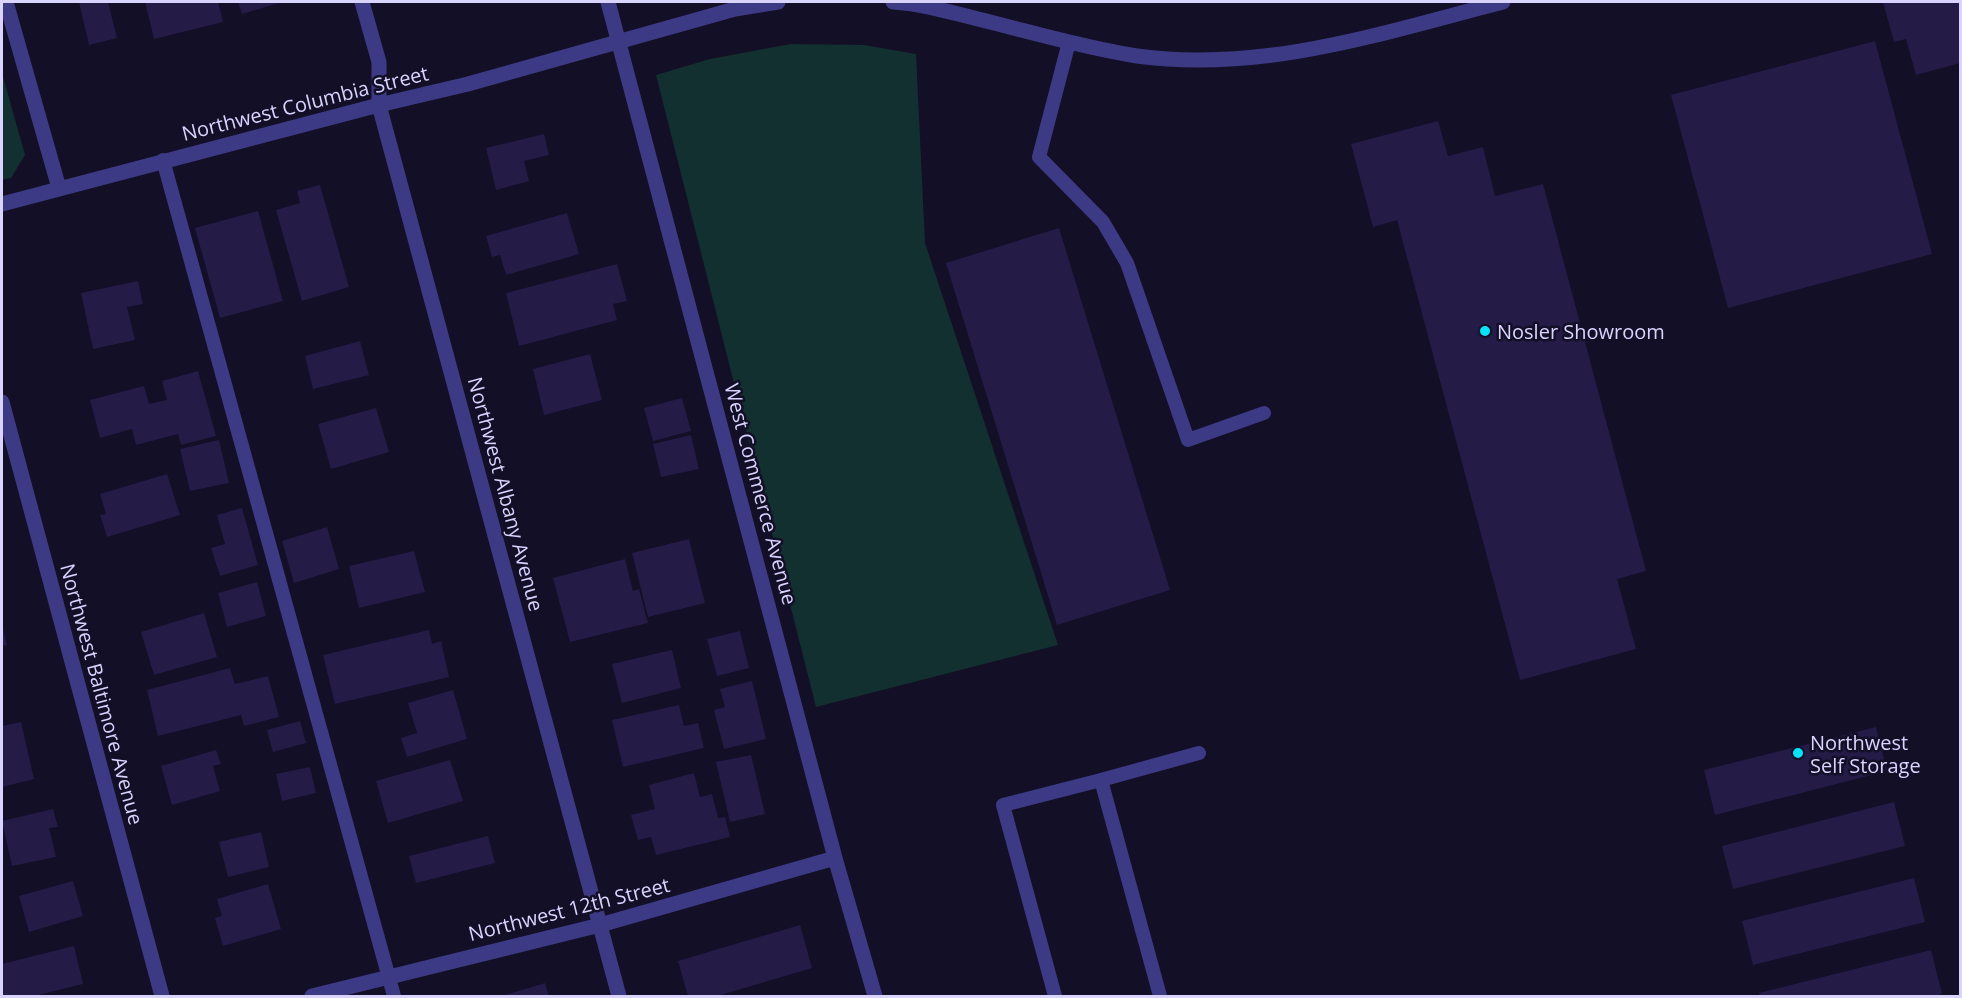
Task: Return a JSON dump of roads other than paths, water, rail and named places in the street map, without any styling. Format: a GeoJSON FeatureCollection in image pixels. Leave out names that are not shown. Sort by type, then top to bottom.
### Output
{"type":"FeatureCollection","features":[{"type":"Feature","properties":{"kind":"street"},"geometry":{"type":"LineString","coordinates":[[6,2],[58,188]]}},
{"type":"Feature","properties":{"kind":"street","name":"Northwest Albany Avenue"},"geometry":{"type":"LineString","coordinates":[[362,2],[379,63],[379,105],[619,996]]}},
{"type":"Feature","properties":{"kind":"street","name":"West Commerce Avenue"},"geometry":{"type":"LineString","coordinates":[[608,2],[835,858],[875,996]]}},
{"type":"Feature","properties":{"kind":"street","name":"Northwest Columbia Street"},"geometry":{"type":"LineString","coordinates":[[2,204],[163,160],[468,84],[735,9],[778,2]]}},
{"type":"Feature","properties":{"kind":"street"},"geometry":{"type":"LineString","coordinates":[[893,2],[946,11],[1069,42],[1137,56],[1194,61],[1258,58],[1322,49],[1503,2]]}},
{"type":"Feature","properties":{"kind":"street","name":"Northwest Baltimore Avenue"},"geometry":{"type":"LineString","coordinates":[[2,402],[162,996]]}},
{"type":"Feature","properties":{"kind":"street","name":"Northwest 12th Street"},"geometry":{"type":"LineString","coordinates":[[312,996],[600,925],[835,858]]}},
{"type":"Feature","properties":{"kind":"lane"},"geometry":{"type":"LineString","coordinates":[[1069,42],[1039,157],[1103,222],[1126,262],[1188,440],[1264,413]]}},
{"type":"Feature","properties":{"kind":"lane"},"geometry":{"type":"LineString","coordinates":[[163,160],[394,996]]}},
{"type":"Feature","properties":{"kind":"lane"},"geometry":{"type":"LineString","coordinates":[[1055,996],[1003,805],[1199,753]]}},
{"type":"Feature","properties":{"kind":"lane"},"geometry":{"type":"LineString","coordinates":[[1101,780],[1160,996]]}},
{"type":"Feature","properties":{"kind":"place","name":"Nosler Showroom"},"geometry":{"type":"Point","coordinates":[1485,331]}},
{"type":"Feature","properties":{"kind":"place","name":"Northwest Self Storage"},"geometry":{"type":"Point","coordinates":[1798,753]}}]}
